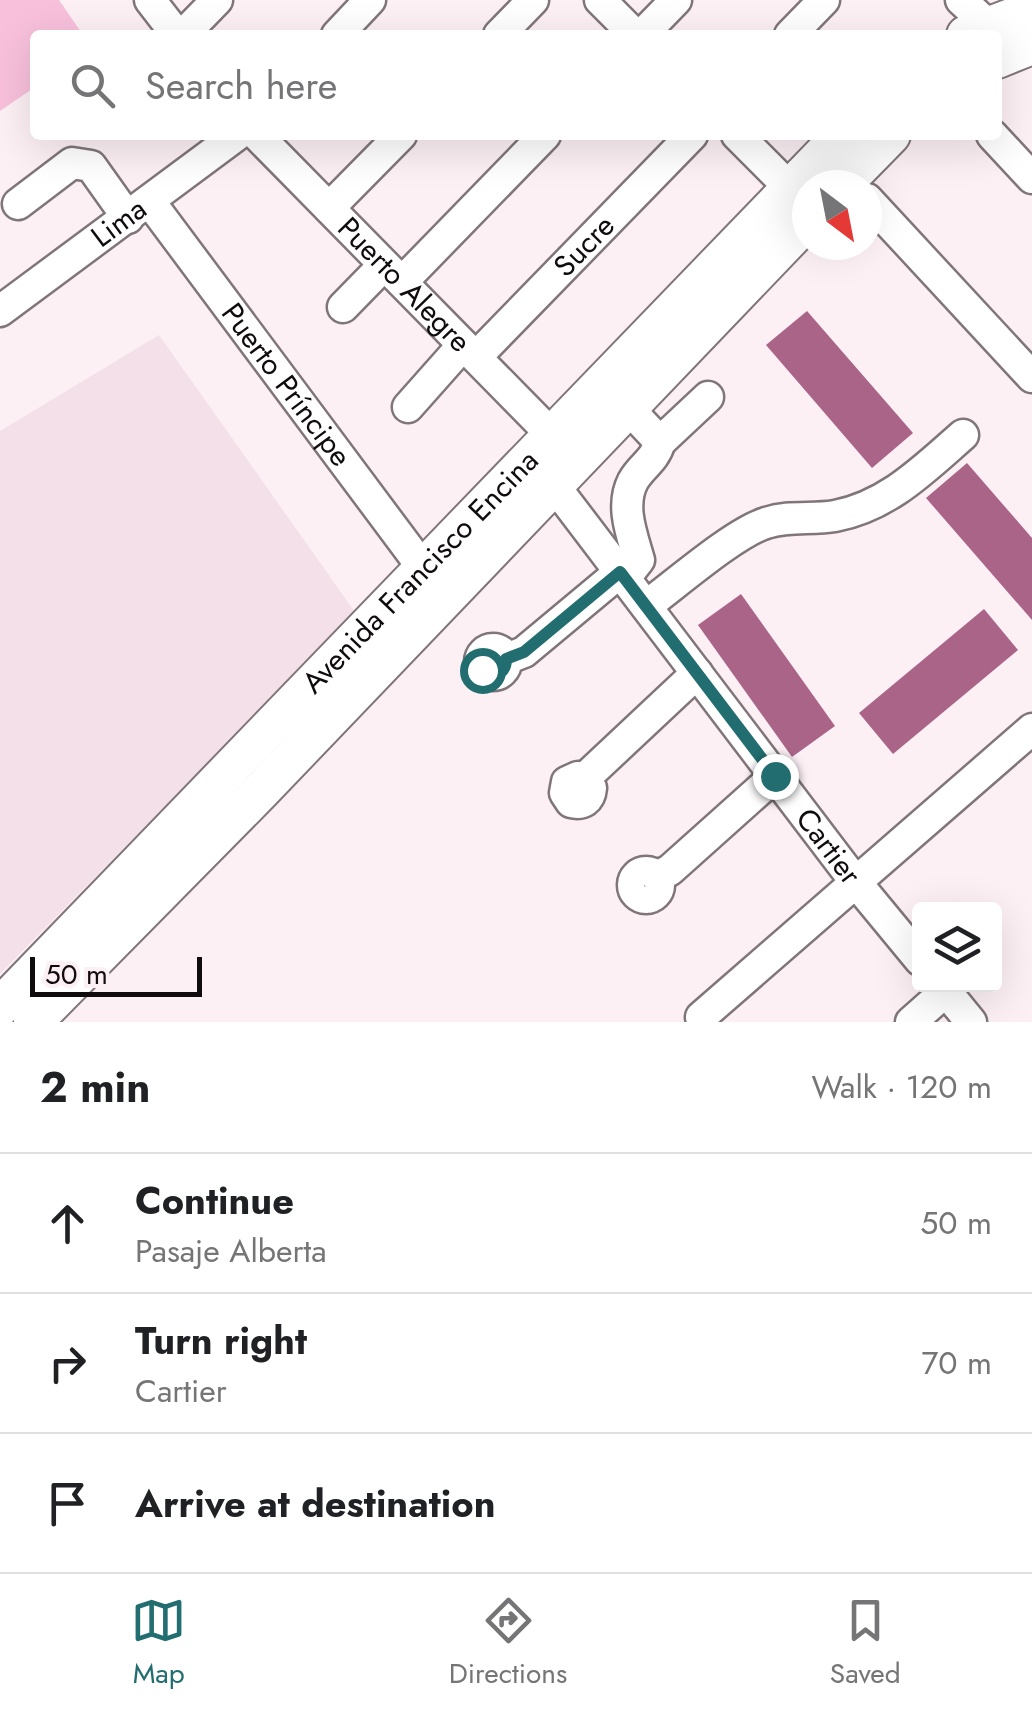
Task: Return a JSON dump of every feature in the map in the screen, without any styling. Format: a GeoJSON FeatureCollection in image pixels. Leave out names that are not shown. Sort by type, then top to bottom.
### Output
{"type":"FeatureCollection","features":[{"type":"Feature","properties":{"kind":"main road"},"geometry":{"type":"LineString","coordinates":[[978,30],[1032,10]]}},
{"type":"Feature","properties":{"kind":"main road"},"geometry":{"type":"LineString","coordinates":[[1002,37],[1032,46]]}},
{"type":"Feature","properties":{"kind":"main road","name":"Avenida Francisco Encina"},"geometry":{"type":"LineString","coordinates":[[820,170],[839,140]]}},
{"type":"Feature","properties":{"kind":"main road"},"geometry":{"type":"LineString","coordinates":[[865,170],[887,140]]}},
{"type":"Feature","properties":{"kind":"main road","name":"Avenida Francisco Encina"},"geometry":{"type":"LineString","coordinates":[[247,779],[423,568],[552,435],[792,212]]}},
{"type":"Feature","properties":{"kind":"main road","name":"Avenida Francisco Encina"},"geometry":{"type":"LineString","coordinates":[[0,1008],[41,997],[247,779],[553,484],[627,407],[792,213]]}},
{"type":"Feature","properties":{"kind":"street"},"geometry":{"type":"LineString","coordinates":[[150,0],[176,30]]}},
{"type":"Feature","properties":{"kind":"street"},"geometry":{"type":"LineString","coordinates":[[185,30],[217,0]]}},
{"type":"Feature","properties":{"kind":"street"},"geometry":{"type":"LineString","coordinates":[[341,30],[370,0]]}},
{"type":"Feature","properties":{"kind":"street"},"geometry":{"type":"LineString","coordinates":[[504,30],[534,0]]}},
{"type":"Feature","properties":{"kind":"street"},"geometry":{"type":"LineString","coordinates":[[600,0],[633,30]]}},
{"type":"Feature","properties":{"kind":"street"},"geometry":{"type":"LineString","coordinates":[[644,30],[676,0]]}},
{"type":"Feature","properties":{"kind":"street"},"geometry":{"type":"LineString","coordinates":[[795,30],[824,0]]}},
{"type":"Feature","properties":{"kind":"street","name":"Lima"},"geometry":{"type":"LineString","coordinates":[[0,311],[230,140]]}},
{"type":"Feature","properties":{"kind":"street","name":"Puerto Alegre"},"geometry":{"type":"LineString","coordinates":[[262,140],[552,435]]}},
{"type":"Feature","properties":{"kind":"street"},"geometry":{"type":"LineString","coordinates":[[329,208],[396,140]]}},
{"type":"Feature","properties":{"kind":"street"},"geometry":{"type":"LineString","coordinates":[[342,307],[393,274],[540,140]]}},
{"type":"Feature","properties":{"kind":"street","name":"Sucre"},"geometry":{"type":"LineString","coordinates":[[408,407],[687,140]]}},
{"type":"Feature","properties":{"kind":"street"},"geometry":{"type":"LineString","coordinates":[[741,140],[792,197]]}},
{"type":"Feature","properties":{"kind":"street"},"geometry":{"type":"LineString","coordinates":[[997,140],[1032,178]]}},
{"type":"Feature","properties":{"kind":"street","name":"Puerto Príncipe"},"geometry":{"type":"LineString","coordinates":[[18,204],[72,162],[90,166],[139,210],[423,568]]}},
{"type":"Feature","properties":{"kind":"street"},"geometry":{"type":"LineString","coordinates":[[882,218],[1032,377]]}},
{"type":"Feature","properties":{"kind":"street"},"geometry":{"type":"LineString","coordinates":[[506,659],[524,652],[639,560],[626,510],[634,480],[654,459],[660,442],[708,397]]}},
{"type":"Feature","properties":{"kind":"street"},"geometry":{"type":"LineString","coordinates":[[627,407],[660,442]]}},
{"type":"Feature","properties":{"kind":"street"},"geometry":{"type":"LineString","coordinates":[[552,435],[553,484]]}},
{"type":"Feature","properties":{"kind":"street"},"geometry":{"type":"LineString","coordinates":[[646,606],[752,529],[780,520],[852,512],[886,498],[963,435]]}},
{"type":"Feature","properties":{"kind":"street","name":"Cartier"},"geometry":{"type":"LineString","coordinates":[[553,484],[854,880],[912,950]]}},
{"type":"Feature","properties":{"kind":"street"},"geometry":{"type":"LineString","coordinates":[[584,779],[697,673]]}},
{"type":"Feature","properties":{"kind":"street"},"geometry":{"type":"LineString","coordinates":[[700,1017],[1032,729]]}},
{"type":"Feature","properties":{"kind":"street"},"geometry":{"type":"LineString","coordinates":[[657,877],[670,870],[775,776]]}},
{"type":"Feature","properties":{"kind":"street"},"geometry":{"type":"LineString","coordinates":[[911,1022],[939,992]]}},
{"type":"Feature","properties":{"kind":"street"},"geometry":{"type":"LineString","coordinates":[[946,992],[971,1022]]}},
{"type":"Feature","properties":{"kind":"shaded area"},"geometry":{"type":"Polygon","coordinates":[[[0,0],[59,0],[80,30],[30,30],[30,90],[0,111],[0,0]]]}},
{"type":"Feature","properties":{"kind":"shaded area"},"geometry":{"type":"Polygon","coordinates":[[[159,335],[355,612],[0,974],[0,431],[159,335]]]}},
{"type":"Feature","properties":{"kind":"building"},"geometry":{"type":"Polygon","coordinates":[[[807,311],[913,433],[872,468],[766,345],[807,311]]]}},
{"type":"Feature","properties":{"kind":"building"},"geometry":{"type":"Polygon","coordinates":[[[967,463],[1032,538],[1032,620],[926,498],[967,463]]]}},
{"type":"Feature","properties":{"kind":"building"},"geometry":{"type":"Polygon","coordinates":[[[741,594],[835,726],[792,757],[698,625],[741,594]]]}},
{"type":"Feature","properties":{"kind":"building"},"geometry":{"type":"Polygon","coordinates":[[[984,609],[1018,650],[893,754],[859,713],[984,609]]]}},
{"type":"Feature","properties":{"kind":"route"},"geometry":{"type":"LineString","coordinates":[[482,670],[499,674],[506,659],[524,652],[620,572],[775,776]]}}]}
